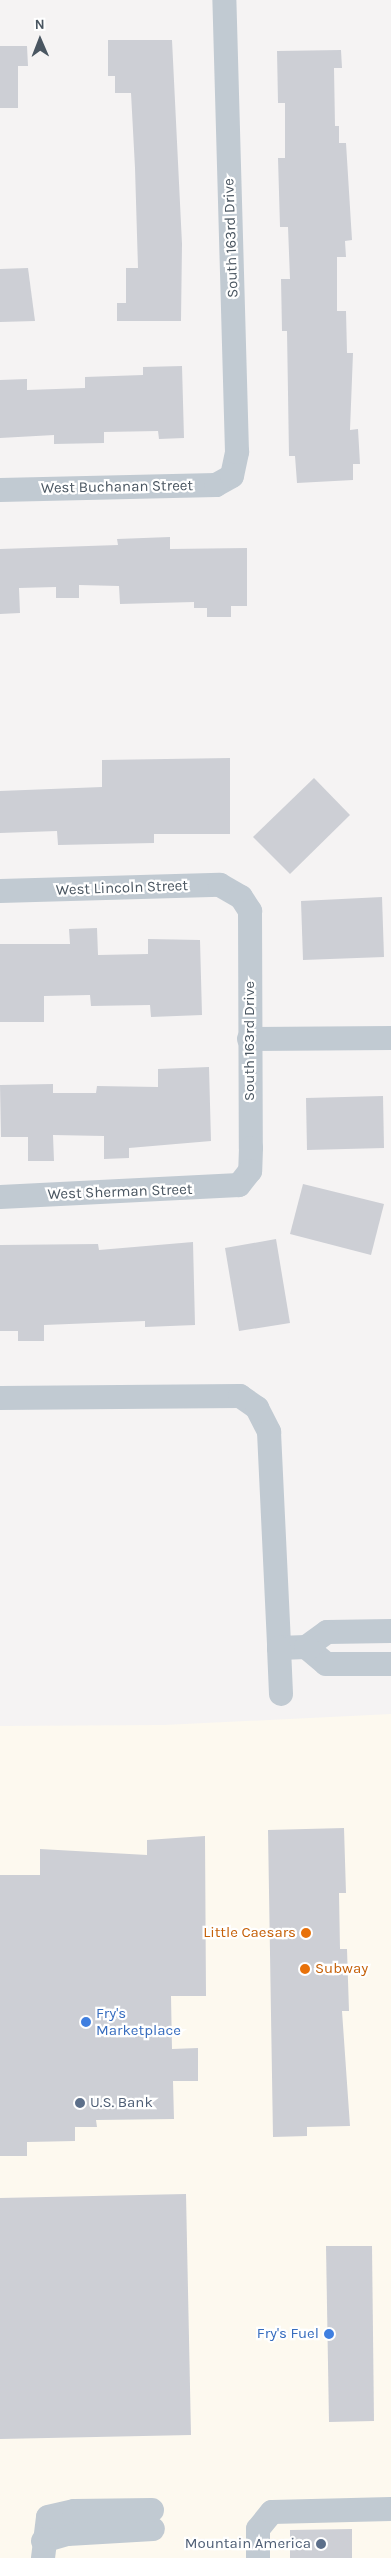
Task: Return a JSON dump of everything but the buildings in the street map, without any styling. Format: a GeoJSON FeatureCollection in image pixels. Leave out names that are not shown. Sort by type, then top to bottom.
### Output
{"type":"FeatureCollection","features":[{"type":"Feature","properties":{"kind":"street","name":"South 163rd Drive"},"geometry":{"type":"LineString","coordinates":[[224,0],[237,452],[232,476]]}},
{"type":"Feature","properties":{"kind":"street","name":"West Buchanan Street"},"geometry":{"type":"LineString","coordinates":[[0,490],[216,485],[232,476]]}},
{"type":"Feature","properties":{"kind":"street","name":"West Lincoln Street"},"geometry":{"type":"LineString","coordinates":[[0,891],[220,885],[241,897]]}},
{"type":"Feature","properties":{"kind":"street","name":"South 163rd Drive"},"geometry":{"type":"LineString","coordinates":[[239,1185],[250,1171],[250,911],[241,897]]}},
{"type":"Feature","properties":{"kind":"street"},"geometry":{"type":"LineString","coordinates":[[249,1038],[391,1038]]}},
{"type":"Feature","properties":{"kind":"street","name":"West Sherman Street"},"geometry":{"type":"LineString","coordinates":[[0,1196],[239,1185]]}},
{"type":"Feature","properties":{"kind":"street"},"geometry":{"type":"LineString","coordinates":[[0,1398],[232,1396],[258,1408],[269,1432],[281,1694]]}},
{"type":"Feature","properties":{"kind":"street"},"geometry":{"type":"LineString","coordinates":[[279,1648],[306,1647],[327,1632],[386,1631],[387,1664],[326,1664],[306,1647]]}},
{"type":"Feature","properties":{"kind":"street"},"geometry":{"type":"LineString","coordinates":[[258,2558],[258,2529],[272,2512],[391,2509]]}},
{"type":"Feature","properties":{"kind":"street"},"geometry":{"type":"LineString","coordinates":[[43,2549],[48,2517],[74,2511],[152,2520]]}},
{"type":"Feature","properties":{"kind":"shaded area"},"geometry":{"type":"Polygon","coordinates":[[[391,1714],[391,2558],[0,2558],[0,1726],[164,1725],[391,1714]]]}},
{"type":"Feature","properties":{"kind":"place","name":"Little Caesars"},"geometry":{"type":"Point","coordinates":[306,1933]}},
{"type":"Feature","properties":{"kind":"place","name":"Subway"},"geometry":{"type":"Point","coordinates":[305,1969]}},
{"type":"Feature","properties":{"kind":"place","name":"Fry's Marketplace"},"geometry":{"type":"Point","coordinates":[86,2022]}},
{"type":"Feature","properties":{"kind":"place","name":"U.S. Bank"},"geometry":{"type":"Point","coordinates":[80,2103]}},
{"type":"Feature","properties":{"kind":"place","name":"Fry's Fuel"},"geometry":{"type":"Point","coordinates":[329,2334]}},
{"type":"Feature","properties":{"kind":"place","name":"Mountain America"},"geometry":{"type":"Point","coordinates":[321,2544]}}]}
